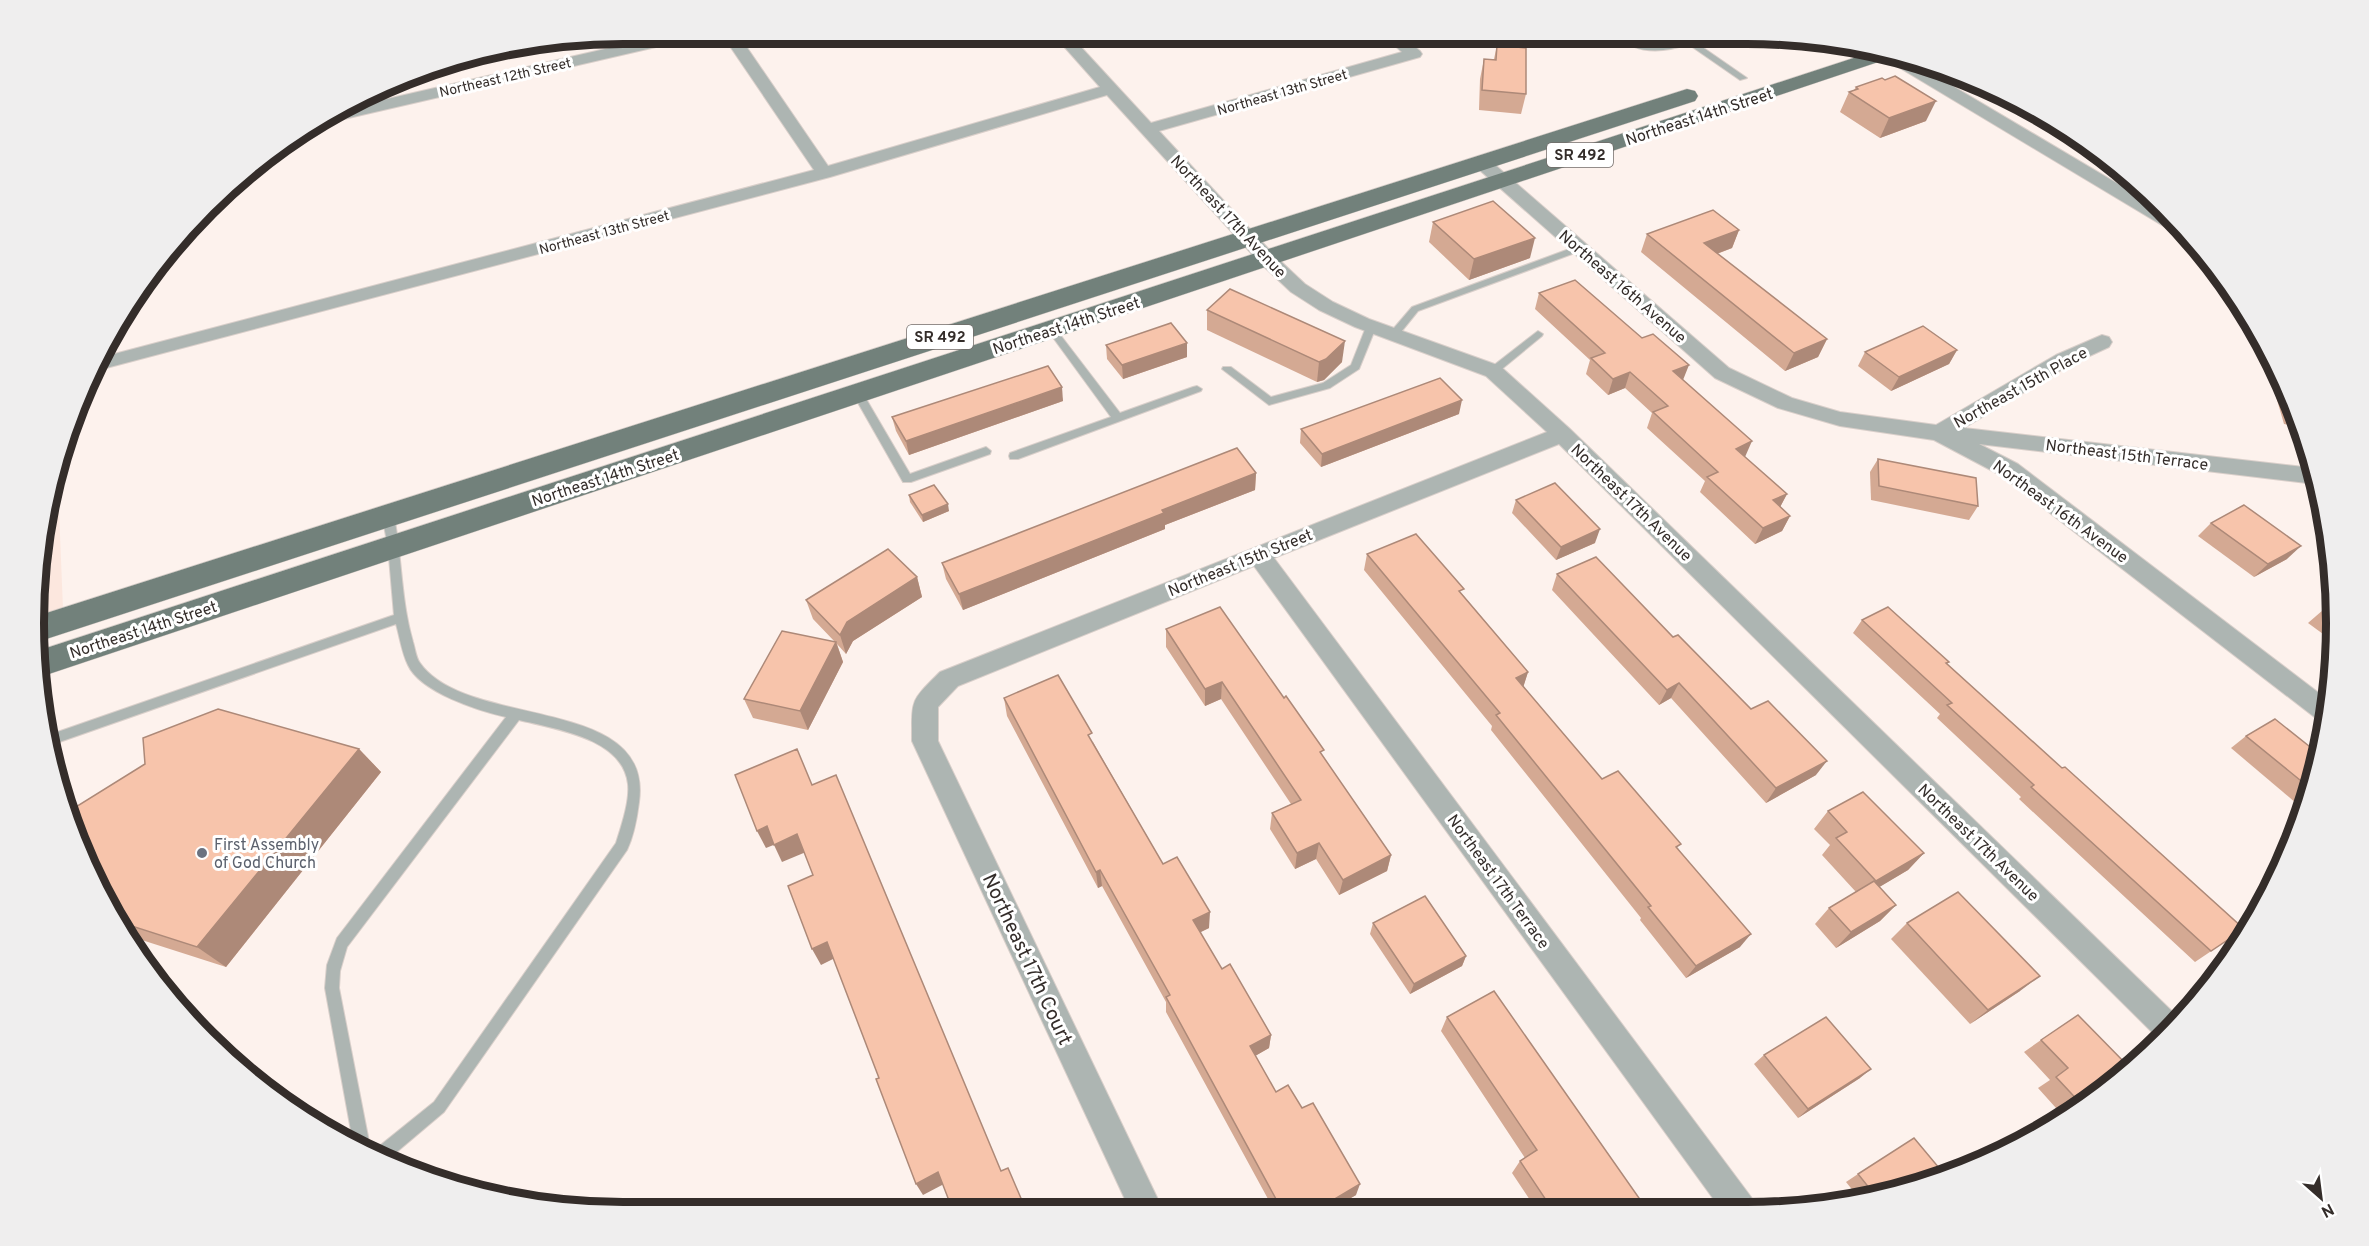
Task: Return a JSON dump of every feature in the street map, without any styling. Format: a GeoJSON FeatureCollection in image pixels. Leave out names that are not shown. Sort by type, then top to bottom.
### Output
{"type":"FeatureCollection","features":[{"type":"Feature","properties":{"kind":"main road","name":"Northeast 14th Street"},"geometry":{"type":"LineString","coordinates":[[45,662],[1052,330],[1481,162],[1829,49]]}},
{"type":"Feature","properties":{"kind":"main road","name":"Northeast 14th Street"},"geometry":{"type":"LineString","coordinates":[[44,627],[388,516],[1258,248],[1502,180],[1870,57]]}},
{"type":"Feature","properties":{"kind":"street","name":"Northeast 12th Street"},"geometry":{"type":"LineString","coordinates":[[348,113],[647,44]]}},
{"type":"Feature","properties":{"kind":"street"},"geometry":{"type":"LineString","coordinates":[[736,44],[824,173]]}},
{"type":"Feature","properties":{"kind":"street","name":"Northeast 17th Avenue"},"geometry":{"type":"LineString","coordinates":[[1069,44],[1258,248],[1311,297],[1382,331],[1493,371],[1562,434],[2165,1024]]}},
{"type":"Feature","properties":{"kind":"street","name":"Northeast 13th Street"},"geometry":{"type":"LineString","coordinates":[[1149,129],[1414,54],[1402,44]]}},
{"type":"Feature","properties":{"kind":"street"},"geometry":{"type":"LineString","coordinates":[[1915,69],[2158,215]]}},
{"type":"Feature","properties":{"kind":"street","name":"Northeast 13th Street"},"geometry":{"type":"LineString","coordinates":[[105,363],[824,173],[1111,89]]}},
{"type":"Feature","properties":{"kind":"street","name":"Northeast 16th Avenue"},"geometry":{"type":"LineString","coordinates":[[1481,162],[1722,373],[1785,402],[1840,419],[1939,433],[2010,470],[2319,707]]}},
{"type":"Feature","properties":{"kind":"street","name":"Northeast 15th Place"},"geometry":{"type":"LineString","coordinates":[[1939,433],[2063,360],[2102,342]]}},
{"type":"Feature","properties":{"kind":"street","name":"Northeast 15th Terrace"},"geometry":{"type":"LineString","coordinates":[[1939,433],[2306,475]]}},
{"type":"Feature","properties":{"kind":"street","name":"Northeast 15th Street"},"geometry":{"type":"LineString","coordinates":[[926,704],[949,679],[1562,434]]}},
{"type":"Feature","properties":{"kind":"street","name":"Northeast 17th Terrace"},"geometry":{"type":"LineString","coordinates":[[1258,554],[1736,1202]]}},
{"type":"Feature","properties":{"kind":"street","name":"Northeast 17th Court"},"geometry":{"type":"LineString","coordinates":[[926,704],[925,741],[1143,1202]]}},
{"type":"Feature","properties":{"kind":"lane"},"geometry":{"type":"LineString","coordinates":[[1631,44],[1646,50],[1670,49],[1681,44]]}},
{"type":"Feature","properties":{"kind":"lane"},"geometry":{"type":"LineString","coordinates":[[1692,44],[1743,78]]}},
{"type":"Feature","properties":{"kind":"lane"},"geometry":{"type":"LineString","coordinates":[[1227,369],[1269,401],[1326,386],[1355,367],[1382,331],[1415,309],[1580,248]]}},
{"type":"Feature","properties":{"kind":"lane"},"geometry":{"type":"LineString","coordinates":[[1052,330],[1118,418]]}},
{"type":"Feature","properties":{"kind":"lane"},"geometry":{"type":"LineString","coordinates":[[1493,371],[1538,334]]}},
{"type":"Feature","properties":{"kind":"lane"},"geometry":{"type":"LineString","coordinates":[[1014,456],[1197,389]]}},
{"type":"Feature","properties":{"kind":"lane"},"geometry":{"type":"LineString","coordinates":[[858,394],[907,479],[986,451]]}},
{"type":"Feature","properties":{"kind":"lane"},"geometry":{"type":"LineString","coordinates":[[386,1151],[439,1107],[622,846],[630,820],[635,785],[628,762],[608,743],[571,727],[481,706],[434,684],[414,665],[400,618],[394,546],[388,516]]}},
{"type":"Feature","properties":{"kind":"lane"},"geometry":{"type":"LineString","coordinates":[[55,738],[400,618]]}},
{"type":"Feature","properties":{"kind":"lane"},"geometry":{"type":"LineString","coordinates":[[361,1140],[332,988],[331,974],[334,962],[342,943],[516,714]]}},
{"type":"Feature","properties":{"kind":"shaded area"},"geometry":{"type":"Polygon","coordinates":[[[58,494],[63,609],[44,615],[48,547],[58,494]]]}},
{"type":"Feature","properties":{"kind":"building"},"geometry":{"type":"Polygon","coordinates":[[[1497,45],[1526,48],[1526,94],[1482,90],[1484,59],[1496,60],[1497,45]]]}},
{"type":"Feature","properties":{"kind":"building"},"geometry":{"type":"Polygon","coordinates":[[[1895,76],[1936,101],[1889,118],[1849,92],[1858,89],[1856,87],[1895,76]]]}},
{"type":"Feature","properties":{"kind":"building"},"geometry":{"type":"Polygon","coordinates":[[[1493,201],[1535,238],[1474,259],[1433,222],[1493,201]]]}},
{"type":"Feature","properties":{"kind":"building"},"geometry":{"type":"Polygon","coordinates":[[[1713,210],[1739,230],[1704,243],[1827,339],[1794,353],[1647,234],[1713,210]]]}},
{"type":"Feature","properties":{"kind":"building"},"geometry":{"type":"Polygon","coordinates":[[[1575,280],[1642,338],[1653,334],[1689,365],[1673,371],[1752,441],[1736,449],[1787,494],[1773,500],[1790,516],[1763,528],[1707,477],[1718,472],[1653,412],[1668,406],[1630,372],[1613,379],[1591,358],[1605,353],[1539,293],[1575,280]]]}},
{"type":"Feature","properties":{"kind":"building"},"geometry":{"type":"Polygon","coordinates":[[[1230,289],[1345,341],[1326,359],[1319,362],[1207,310],[1230,289]]]}},
{"type":"Feature","properties":{"kind":"building"},"geometry":{"type":"Polygon","coordinates":[[[1171,323],[1187,343],[1122,365],[1106,345],[1171,323]]]}},
{"type":"Feature","properties":{"kind":"building"},"geometry":{"type":"Polygon","coordinates":[[[1923,326],[1957,350],[1899,377],[1865,352],[1923,326]]]}},
{"type":"Feature","properties":{"kind":"building"},"geometry":{"type":"Polygon","coordinates":[[[1048,366],[1062,387],[906,441],[892,417],[1048,366]]]}},
{"type":"Feature","properties":{"kind":"building"},"geometry":{"type":"Polygon","coordinates":[[[1440,378],[1462,400],[1322,454],[1301,429],[1440,378]]]}},
{"type":"Feature","properties":{"kind":"building"},"geometry":{"type":"Polygon","coordinates":[[[1237,448],[1256,473],[1162,510],[1164,513],[959,594],[942,563],[1237,448]]]}},
{"type":"Feature","properties":{"kind":"building"},"geometry":{"type":"Polygon","coordinates":[[[1878,459],[1976,478],[1978,506],[1879,486],[1878,459]]]}},
{"type":"Feature","properties":{"kind":"building"},"geometry":{"type":"Polygon","coordinates":[[[1555,483],[1600,529],[1561,547],[1516,500],[1555,483]]]}},
{"type":"Feature","properties":{"kind":"building"},"geometry":{"type":"Polygon","coordinates":[[[934,485],[948,504],[922,515],[909,495],[934,485]]]}},
{"type":"Feature","properties":{"kind":"building"},"geometry":{"type":"Polygon","coordinates":[[[2244,505],[2301,546],[2268,564],[2211,523],[2244,505]]]}},
{"type":"Feature","properties":{"kind":"building"},"geometry":{"type":"Polygon","coordinates":[[[1416,534],[1464,589],[1459,591],[1528,672],[1516,678],[1602,779],[1618,771],[1681,844],[1676,847],[1751,934],[1696,966],[1648,907],[1651,906],[1496,715],[1500,713],[1367,554],[1416,534]]]}},
{"type":"Feature","properties":{"kind":"building"},"geometry":{"type":"Polygon","coordinates":[[[888,549],[917,577],[847,622],[840,635],[806,600],[888,549]]]}},
{"type":"Feature","properties":{"kind":"building"},"geometry":{"type":"Polygon","coordinates":[[[1596,557],[1673,637],[1678,635],[1751,709],[1768,701],[1827,761],[1776,788],[1679,683],[1667,690],[1557,574],[1596,557]]]}},
{"type":"Feature","properties":{"kind":"building"},"geometry":{"type":"Polygon","coordinates":[[[1220,607],[1324,750],[1320,752],[1391,855],[1343,880],[1319,843],[1297,853],[1272,813],[1301,800],[1222,682],[1205,689],[1166,629],[1220,607]]]}},
{"type":"Feature","properties":{"kind":"building"},"geometry":{"type":"Polygon","coordinates":[[[1888,607],[2062,768],[2065,767],[2240,926],[2234,936],[2211,951],[2031,787],[2034,785],[1947,705],[1952,703],[1862,620],[1888,607]]]}},
{"type":"Feature","properties":{"kind":"building"},"geometry":{"type":"Polygon","coordinates":[[[782,631],[836,642],[800,711],[744,699],[782,631]]]}},
{"type":"Feature","properties":{"kind":"building"},"geometry":{"type":"Polygon","coordinates":[[[1058,675],[1092,733],[1088,735],[1163,864],[1177,857],[1210,912],[1193,920],[1222,969],[1230,964],[1271,1035],[1250,1046],[1276,1092],[1288,1085],[1302,1108],[1313,1103],[1360,1184],[1330,1202],[1278,1202],[1166,997],[1170,995],[1100,870],[1096,872],[1004,698],[1058,675]]]}},
{"type":"Feature","properties":{"kind":"building"},"geometry":{"type":"Polygon","coordinates":[[[218,709],[359,749],[197,947],[129,925],[103,879],[74,808],[145,764],[143,738],[218,709]]]}},
{"type":"Feature","properties":{"kind":"building"},"geometry":{"type":"Polygon","coordinates":[[[2275,719],[2311,748],[2303,783],[2246,736],[2275,719]]]}},
{"type":"Feature","properties":{"kind":"building"},"geometry":{"type":"Polygon","coordinates":[[[797,749],[812,785],[836,775],[1001,1171],[1008,1168],[1023,1202],[950,1202],[938,1172],[916,1184],[876,1079],[879,1078],[827,942],[812,949],[788,886],[813,875],[797,834],[774,845],[767,826],[757,831],[735,775],[797,749]]]}},
{"type":"Feature","properties":{"kind":"building"},"geometry":{"type":"Polygon","coordinates":[[[1863,792],[1924,853],[1876,881],[1836,838],[1847,832],[1828,811],[1863,792]]]}},
{"type":"Feature","properties":{"kind":"building"},"geometry":{"type":"Polygon","coordinates":[[[1874,881],[1896,905],[1851,932],[1829,908],[1874,881]]]}},
{"type":"Feature","properties":{"kind":"building"},"geometry":{"type":"Polygon","coordinates":[[[1958,892],[2040,976],[1988,1010],[1907,923],[1958,892]]]}},
{"type":"Feature","properties":{"kind":"building"},"geometry":{"type":"Polygon","coordinates":[[[1425,896],[1466,956],[1414,984],[1373,923],[1425,896]]]}},
{"type":"Feature","properties":{"kind":"building"},"geometry":{"type":"Polygon","coordinates":[[[1494,991],[1642,1202],[1547,1202],[1520,1161],[1537,1150],[1447,1017],[1494,991]]]}},
{"type":"Feature","properties":{"kind":"building"},"geometry":{"type":"Polygon","coordinates":[[[2078,1015],[2124,1062],[2076,1099],[2056,1077],[2068,1068],[2041,1040],[2078,1015]]]}},
{"type":"Feature","properties":{"kind":"building"},"geometry":{"type":"Polygon","coordinates":[[[1826,1017],[1871,1069],[1808,1109],[1764,1055],[1826,1017]]]}},
{"type":"Feature","properties":{"kind":"building"},"geometry":{"type":"Polygon","coordinates":[[[1914,1138],[1940,1169],[1870,1189],[1858,1174],[1914,1138]]]}},
{"type":"Feature","properties":{"kind":"place","name":"First Assembly of God Church"},"geometry":{"type":"Point","coordinates":[202,853]}}]}
